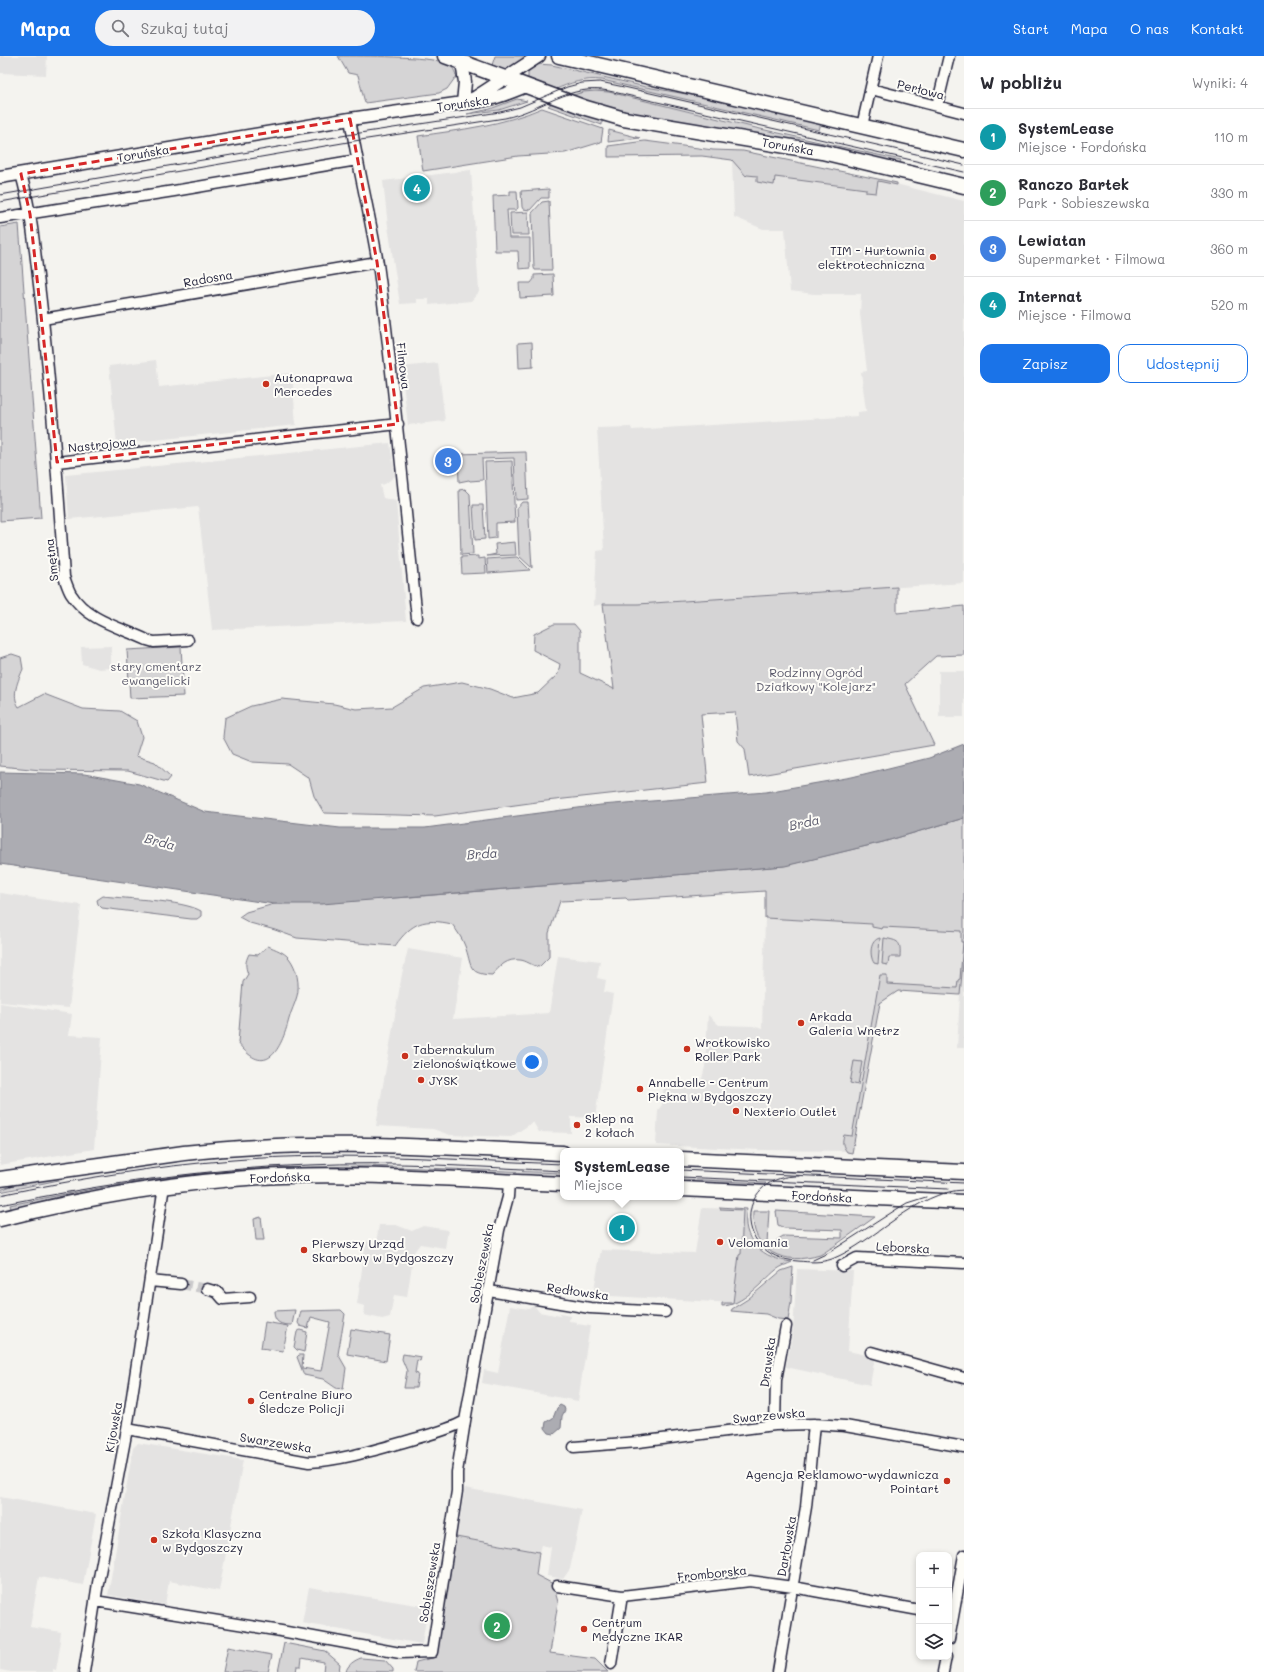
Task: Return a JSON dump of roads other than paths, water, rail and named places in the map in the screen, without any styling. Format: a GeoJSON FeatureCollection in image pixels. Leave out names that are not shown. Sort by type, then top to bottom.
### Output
{"type":"FeatureCollection","features":[{"type":"Feature","properties":{"kind":"main road"},"geometry":{"type":"LineString","coordinates":[[445,56],[526,86]]}},
{"type":"Feature","properties":{"kind":"main road"},"geometry":{"type":"LineString","coordinates":[[559,56],[964,150]]}},
{"type":"Feature","properties":{"kind":"main road","name":"Toruńska"},"geometry":{"type":"LineString","coordinates":[[526,86],[586,108],[624,119],[822,152],[964,186]]}},
{"type":"Feature","properties":{"kind":"main road"},"geometry":{"type":"LineString","coordinates":[[0,1179],[184,1153],[283,1145],[347,1144],[560,1153]]}},
{"type":"Feature","properties":{"kind":"main road"},"geometry":{"type":"LineString","coordinates":[[684,1159],[964,1172]]}},
{"type":"Feature","properties":{"kind":"main road","name":"Fordońska"},"geometry":{"type":"LineString","coordinates":[[0,1219],[79,1200],[164,1186],[281,1176],[348,1175],[560,1184]]}},
{"type":"Feature","properties":{"kind":"main road","name":"Fordońska"},"geometry":{"type":"LineString","coordinates":[[684,1189],[964,1202]]}},
{"type":"Feature","properties":{"kind":"street"},"geometry":{"type":"LineString","coordinates":[[463,103],[476,97],[539,56]]}},
{"type":"Feature","properties":{"kind":"street"},"geometry":{"type":"LineString","coordinates":[[862,126],[878,56]]}},
{"type":"Feature","properties":{"kind":"street"},"geometry":{"type":"LineString","coordinates":[[937,106],[949,56]]}},
{"type":"Feature","properties":{"kind":"street"},"geometry":{"type":"LineString","coordinates":[[462,62],[465,82],[463,103]]}},
{"type":"Feature","properties":{"kind":"street","name":"Toruńska"},"geometry":{"type":"LineString","coordinates":[[0,177],[350,119],[478,102],[494,99],[526,86]]}},
{"type":"Feature","properties":{"kind":"street","name":"Perłowa"},"geometry":{"type":"LineString","coordinates":[[871,89],[964,113]]}},
{"type":"Feature","properties":{"kind":"street","name":"Filmowa"},"geometry":{"type":"LineString","coordinates":[[350,119],[357,160],[363,179],[377,262],[398,424],[417,618]]}},
{"type":"Feature","properties":{"kind":"street"},"geometry":{"type":"LineString","coordinates":[[0,218],[174,192],[357,160]]}},
{"type":"Feature","properties":{"kind":"street"},"geometry":{"type":"LineString","coordinates":[[21,174],[30,214]]}},
{"type":"Feature","properties":{"kind":"street","name":"Nastrojowa"},"geometry":{"type":"LineString","coordinates":[[30,214],[43,319],[57,462],[398,424]]}},
{"type":"Feature","properties":{"kind":"street","name":"Radosna"},"geometry":{"type":"LineString","coordinates":[[43,319],[377,262]]}},
{"type":"Feature","properties":{"kind":"street","name":"Smętna"},"geometry":{"type":"LineString","coordinates":[[57,462],[64,577],[71,594],[84,610],[104,623],[147,640],[154,642],[188,640]]}},
{"type":"Feature","properties":{"kind":"street","name":"Sobieszewska"},"geometry":{"type":"LineString","coordinates":[[95,1601],[280,1631],[400,1653],[432,1652],[457,1491],[457,1472],[465,1421],[499,1230],[508,1197],[509,1181]]}},
{"type":"Feature","properties":{"kind":"street","name":"Kijowska"},"geometry":{"type":"LineString","coordinates":[[84,1672],[95,1601],[127,1429],[164,1186]]}},
{"type":"Feature","properties":{"kind":"street","name":"Lęborska"},"geometry":{"type":"LineString","coordinates":[[842,1266],[857,1258],[964,1263]]}},
{"type":"Feature","properties":{"kind":"street"},"geometry":{"type":"LineString","coordinates":[[150,1281],[181,1284]]}},
{"type":"Feature","properties":{"kind":"street"},"geometry":{"type":"LineString","coordinates":[[207,1289],[217,1292],[223,1299],[250,1297]]}},
{"type":"Feature","properties":{"kind":"street","name":"Redłowska"},"geometry":{"type":"LineString","coordinates":[[488,1291],[590,1308],[665,1312]]}},
{"type":"Feature","properties":{"kind":"street","name":"Drawska"},"geometry":{"type":"LineString","coordinates":[[775,1425],[776,1380],[786,1326]]}},
{"type":"Feature","properties":{"kind":"street"},"geometry":{"type":"LineString","coordinates":[[871,1352],[964,1378]]}},
{"type":"Feature","properties":{"kind":"street","name":"Swarzewska"},"geometry":{"type":"LineString","coordinates":[[127,1429],[309,1462],[332,1460],[394,1445],[452,1429],[465,1421]]}},
{"type":"Feature","properties":{"kind":"street","name":"Swarzewska"},"geometry":{"type":"LineString","coordinates":[[574,1447],[638,1442],[775,1425],[814,1424],[846,1426],[964,1447]]}},
{"type":"Feature","properties":{"kind":"street","name":"Darłowska"},"geometry":{"type":"LineString","coordinates":[[778,1672],[806,1507],[814,1424]]}},
{"type":"Feature","properties":{"kind":"street"},"geometry":{"type":"LineString","coordinates":[[952,1610],[964,1555]]}},
{"type":"Feature","properties":{"kind":"street","name":"Fromborska"},"geometry":{"type":"LineString","coordinates":[[557,1586],[622,1596],[750,1581],[793,1587],[916,1609]]}},
{"type":"Feature","properties":{"kind":"street"},"geometry":{"type":"LineString","coordinates":[[611,1664],[622,1596]]}},
{"type":"Feature","properties":{"kind":"street"},"geometry":{"type":"LineString","coordinates":[[943,1672],[945,1660]]}},
{"type":"Feature","properties":{"kind":"water","name":"Brda"},"geometry":{"type":"Polygon","coordinates":[[[964,744],[964,818],[883,842],[785,866],[322,904],[274,904],[0,864],[0,772],[84,774],[139,784],[205,812],[340,828],[425,828],[601,805],[766,792],[852,777],[929,758],[964,744]]]}},
{"type":"Feature","properties":{"kind":"water"},"geometry":{"type":"Polygon","coordinates":[[[560,1405],[564,1407],[565,1410],[562,1416],[561,1428],[554,1434],[549,1433],[545,1428],[546,1422],[553,1418],[557,1408],[560,1405]]]}},
{"type":"Feature","properties":{"kind":"tunnel"},"geometry":{"type":"LineString","coordinates":[[181,1284],[207,1289]]}},
{"type":"Feature","properties":{"kind":"tram line"},"geometry":{"type":"LineString","coordinates":[[0,195],[353,134],[500,112],[520,107],[567,87],[582,83],[600,82],[964,165]]}},
{"type":"Feature","properties":{"kind":"tram line"},"geometry":{"type":"LineString","coordinates":[[0,202],[354,141],[505,118],[556,98],[582,91],[595,90],[609,91],[964,172]]}},
{"type":"Feature","properties":{"kind":"tram line"},"geometry":{"type":"LineString","coordinates":[[0,1195],[87,1178],[145,1169],[274,1157],[357,1156],[560,1164]]}},
{"type":"Feature","properties":{"kind":"tram line"},"geometry":{"type":"LineString","coordinates":[[0,1205],[116,1184],[192,1174],[270,1167],[341,1164],[404,1164],[560,1171]]}},
{"type":"Feature","properties":{"kind":"tram line"},"geometry":{"type":"LineString","coordinates":[[684,1170],[964,1183]]}},
{"type":"Feature","properties":{"kind":"tram line"},"geometry":{"type":"LineString","coordinates":[[799,1176],[778,1179],[763,1188],[753,1201],[750,1217],[752,1232],[761,1246],[776,1256],[798,1261],[819,1262],[832,1259],[848,1251],[896,1218],[929,1199],[946,1193],[964,1190]]}},
{"type":"Feature","properties":{"kind":"tram line"},"geometry":{"type":"LineString","coordinates":[[684,1177],[948,1189]]}},
{"type":"Feature","properties":{"kind":"tram line"},"geometry":{"type":"LineString","coordinates":[[813,1260],[830,1252],[907,1203],[926,1197]]}},
{"type":"Feature","properties":{"kind":"place","name":"Internat"},"geometry":{"type":"Point","coordinates":[417,188]}},
{"type":"Feature","properties":{"kind":"place","name":"TIM - Hurtownia elektrotechniczna"},"geometry":{"type":"Point","coordinates":[933,257]}},
{"type":"Feature","properties":{"kind":"place","name":"Autonaprawa Mercedes"},"geometry":{"type":"Point","coordinates":[266,384]}},
{"type":"Feature","properties":{"kind":"place","name":"Lewiatan"},"geometry":{"type":"Point","coordinates":[448,461]}},
{"type":"Feature","properties":{"kind":"place","name":"Arkada Galeria Wnętrz"},"geometry":{"type":"Point","coordinates":[801,1023]}},
{"type":"Feature","properties":{"kind":"place","name":"Wrotkowisko Roller Park"},"geometry":{"type":"Point","coordinates":[687,1049]}},
{"type":"Feature","properties":{"kind":"place","name":"Tabernakulum zielonoświątkowe"},"geometry":{"type":"Point","coordinates":[405,1056]}},
{"type":"Feature","properties":{"kind":"place","name":"JYSK"},"geometry":{"type":"Point","coordinates":[421,1080]}},
{"type":"Feature","properties":{"kind":"place","name":"Annabelle - Centrum Piękna w Bydgoszczy"},"geometry":{"type":"Point","coordinates":[640,1089]}},
{"type":"Feature","properties":{"kind":"place","name":"Nexterio Outlet"},"geometry":{"type":"Point","coordinates":[736,1111]}},
{"type":"Feature","properties":{"kind":"place","name":"Sklep na 2 kołach"},"geometry":{"type":"Point","coordinates":[577,1125]}},
{"type":"Feature","properties":{"kind":"place","name":"SystemLease"},"geometry":{"type":"Point","coordinates":[622,1228]}},
{"type":"Feature","properties":{"kind":"place","name":"Velomania"},"geometry":{"type":"Point","coordinates":[720,1242]}},
{"type":"Feature","properties":{"kind":"place","name":"Pierwszy Urząd Skarbowy w Bydgoszczy"},"geometry":{"type":"Point","coordinates":[304,1250]}},
{"type":"Feature","properties":{"kind":"place","name":"Centralne Biuro Śledcze Policji"},"geometry":{"type":"Point","coordinates":[251,1401]}},
{"type":"Feature","properties":{"kind":"place","name":"Agencja Reklamowo-wydawnicza Pointart"},"geometry":{"type":"Point","coordinates":[947,1481]}},
{"type":"Feature","properties":{"kind":"place","name":"Szkoła Klasyczna w Bydgoszczy"},"geometry":{"type":"Point","coordinates":[154,1540]}},
{"type":"Feature","properties":{"kind":"place","name":"Ranczo Bartek"},"geometry":{"type":"Point","coordinates":[497,1626]}},
{"type":"Feature","properties":{"kind":"place","name":"Centrum Medyczne IKAR"},"geometry":{"type":"Point","coordinates":[584,1629]}},
{"type":"Feature","properties":{"kind":"park label","name":"stary cmentarz ewangelicki"},"geometry":{"type":"Point","coordinates":[156,673]}},
{"type":"Feature","properties":{"kind":"park label","name":"Rodzinny Ogród Działkowy \"Kolejarz\""},"geometry":{"type":"Point","coordinates":[816,679]}}]}
